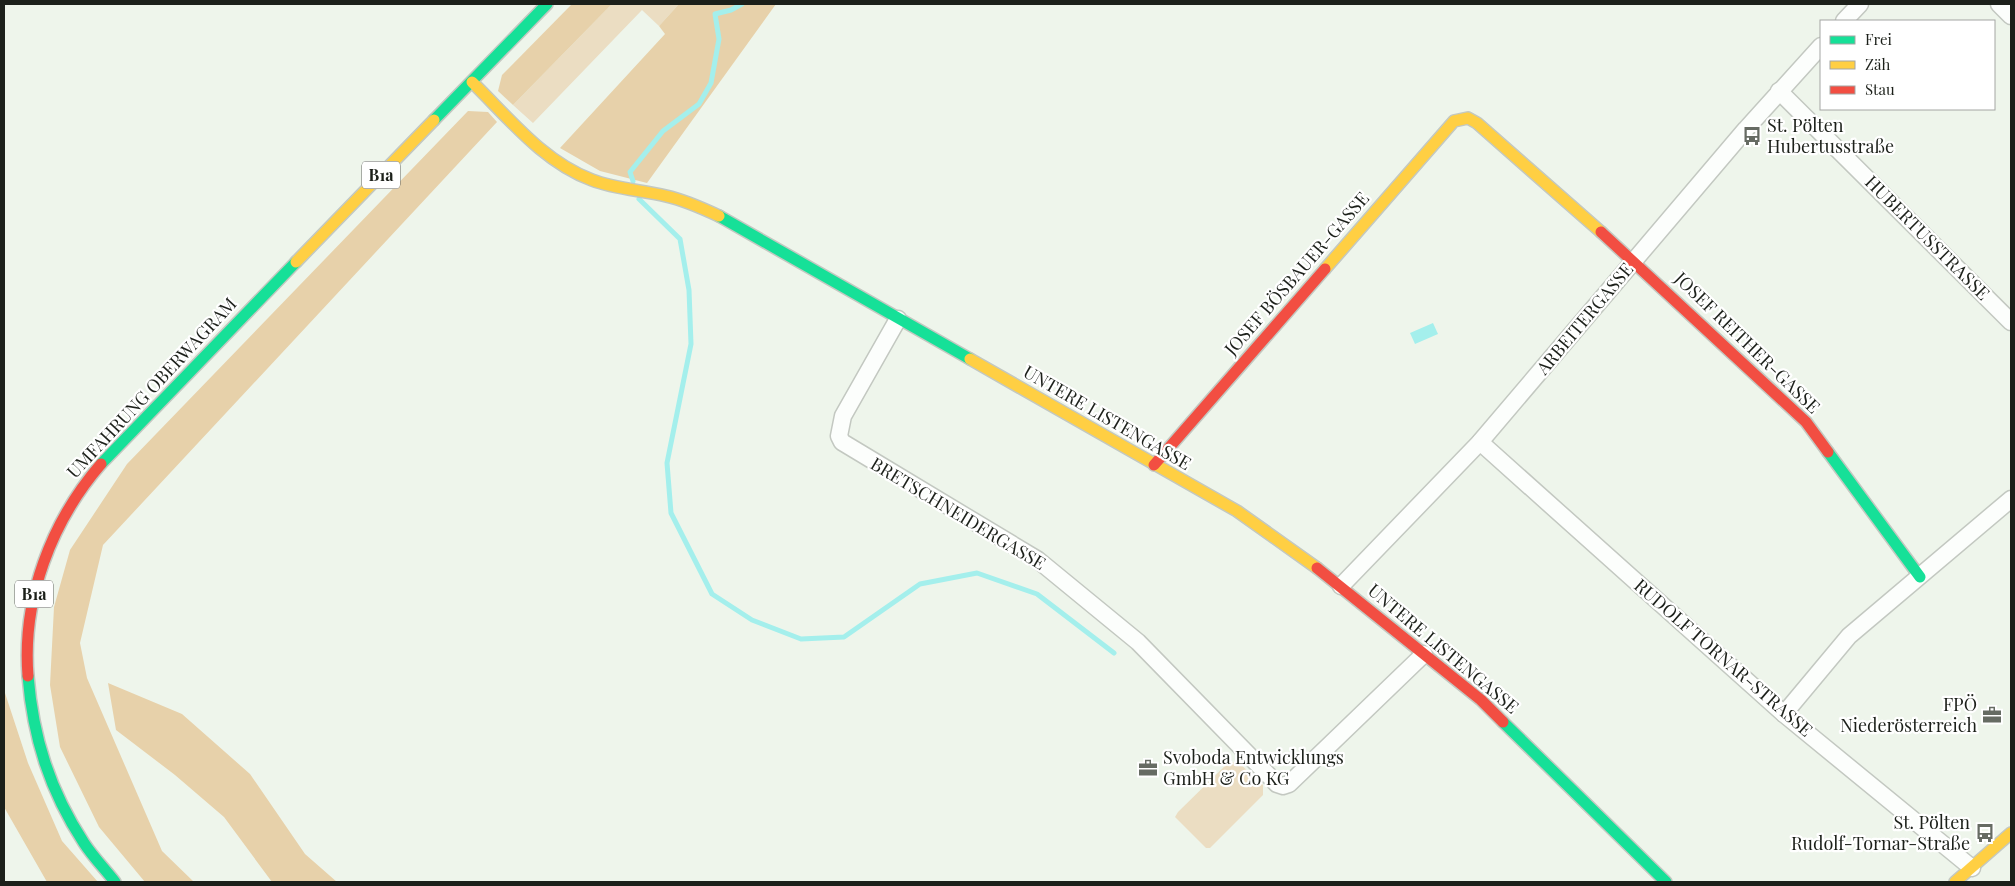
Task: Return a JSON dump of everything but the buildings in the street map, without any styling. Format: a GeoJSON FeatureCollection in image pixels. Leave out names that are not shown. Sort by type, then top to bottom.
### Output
{"type":"FeatureCollection","features":[{"type":"Feature","properties":{"kind":"street","name":"UMFAHRUNG OBERWAGRAM"},"geometry":{"type":"LineString","coordinates":[[115,882],[72,828],[47,777],[33,730],[27,685],[28,634],[33,598],[44,559],[59,524],[92,474],[128,435],[547,4]]}},
{"type":"Feature","properties":{"kind":"street"},"geometry":{"type":"LineString","coordinates":[[1845,20],[1860,4]]}},
{"type":"Feature","properties":{"kind":"street"},"geometry":{"type":"LineString","coordinates":[[1999,4],[2011,16]]}},
{"type":"Feature","properties":{"kind":"street","name":"ARBEITERGASSE"},"geometry":{"type":"LineString","coordinates":[[1341,586],[1480,442],[1779,91],[1820,47]]}},
{"type":"Feature","properties":{"kind":"street","name":"UNTERE LISTENGASSE"},"geometry":{"type":"LineString","coordinates":[[472,82],[528,137],[560,163],[592,180],[674,198],[724,219],[1237,511],[1293,549],[1341,586],[1481,700],[1666,882]]}},
{"type":"Feature","properties":{"kind":"street","name":"HUBERTUSSTRASSE"},"geometry":{"type":"LineString","coordinates":[[1779,91],[2011,322]]}},
{"type":"Feature","properties":{"kind":"street","name":"JOSEF BÖSBAUER-GASSE"},"geometry":{"type":"LineString","coordinates":[[1154,465],[1454,121],[1464,118],[1472,120]]}},
{"type":"Feature","properties":{"kind":"street","name":"JOSEF REITHER-GASSE"},"geometry":{"type":"LineString","coordinates":[[1472,120],[1634,261],[1806,422],[1920,577]]}},
{"type":"Feature","properties":{"kind":"street","name":"BRETSCHNEIDERGASSE"},"geometry":{"type":"LineString","coordinates":[[898,319],[843,416],[839,436],[842,442],[1038,560],[1138,642],[1276,784],[1283,786],[1289,784],[1424,654]]}},
{"type":"Feature","properties":{"kind":"street","name":"RUDOLF TORNAR-STRASSE"},"geometry":{"type":"LineString","coordinates":[[1480,442],[1784,714],[1972,868]]}},
{"type":"Feature","properties":{"kind":"street"},"geometry":{"type":"LineString","coordinates":[[1784,714],[1849,636],[2011,499]]}},
{"type":"Feature","properties":{"kind":"street"},"geometry":{"type":"LineString","coordinates":[[1955,882],[2011,833]]}},
{"type":"Feature","properties":{"kind":"shaded area"},"geometry":{"type":"Polygon","coordinates":[[[572,4],[612,4],[513,105],[498,91],[502,75],[572,4]]]}},
{"type":"Feature","properties":{"kind":"shaded area"},"geometry":{"type":"Polygon","coordinates":[[[612,4],[679,4],[659,26],[642,10],[533,123],[513,105],[612,4]]]}},
{"type":"Feature","properties":{"kind":"shaded area"},"geometry":{"type":"Polygon","coordinates":[[[679,4],[776,4],[647,183],[600,171],[560,148],[665,34],[659,26],[679,4]]]}},
{"type":"Feature","properties":{"kind":"shaded area"},"geometry":{"type":"Polygon","coordinates":[[[468,111],[488,112],[497,122],[103,545],[80,643],[87,678],[162,851],[194,882],[145,882],[99,827],[60,747],[50,685],[54,607],[70,550],[127,464],[468,111]]]}},
{"type":"Feature","properties":{"kind":"shaded area"},"geometry":{"type":"Polygon","coordinates":[[[108,683],[182,714],[250,774],[305,854],[337,882],[272,882],[224,817],[175,775],[116,730],[108,683]]]}},
{"type":"Feature","properties":{"kind":"shaded area"},"geometry":{"type":"Polygon","coordinates":[[[4,690],[28,763],[62,841],[98,882],[47,882],[4,807],[4,690]]]}},
{"type":"Feature","properties":{"kind":"shaded area"},"geometry":{"type":"Polygon","coordinates":[[[1229,762],[1239,763],[1263,785],[1263,795],[1210,848],[1206,848],[1175,817],[1229,762]]]}},
{"type":"Feature","properties":{"kind":"water"},"geometry":{"type":"Polygon","coordinates":[[[1433,323],[1438,334],[1415,344],[1410,333],[1433,323]]]}},
{"type":"Feature","properties":{"kind":"waterway"},"geometry":{"type":"LineString","coordinates":[[633,181],[630,172],[663,131],[699,104],[711,83],[719,39],[715,14],[731,10],[742,4]]}},
{"type":"Feature","properties":{"kind":"waterway"},"geometry":{"type":"LineString","coordinates":[[639,199],[680,239],[689,290],[691,344],[667,463],[671,513],[712,594],[752,620],[801,639],[844,637],[920,584],[977,573],[1037,594],[1114,653]]}},
{"type":"Feature","properties":{"kind":"traffic: fast"},"geometry":{"type":"LineString","coordinates":[[434,120],[547,4]]}},
{"type":"Feature","properties":{"kind":"traffic: fast"},"geometry":{"type":"LineString","coordinates":[[719,216],[970,359]]}},
{"type":"Feature","properties":{"kind":"traffic: fast"},"geometry":{"type":"LineString","coordinates":[[101,464],[296,262]]}},
{"type":"Feature","properties":{"kind":"traffic: fast"},"geometry":{"type":"LineString","coordinates":[[1828,452],[1920,577]]}},
{"type":"Feature","properties":{"kind":"traffic: fast"},"geometry":{"type":"LineString","coordinates":[[28,676],[34,721],[45,763],[53,784],[84,843],[115,882]]}},
{"type":"Feature","properties":{"kind":"traffic: fast"},"geometry":{"type":"LineString","coordinates":[[1503,722],[1666,882]]}},
{"type":"Feature","properties":{"kind":"traffic: slow"},"geometry":{"type":"LineString","coordinates":[[472,82],[527,137],[558,162],[574,172],[610,185],[679,200],[719,216]]}},
{"type":"Feature","properties":{"kind":"traffic: slow"},"geometry":{"type":"LineString","coordinates":[[1325,269],[1454,121],[1468,118],[1477,123],[1601,232]]}},
{"type":"Feature","properties":{"kind":"traffic: slow"},"geometry":{"type":"LineString","coordinates":[[296,262],[434,120]]}},
{"type":"Feature","properties":{"kind":"traffic: slow"},"geometry":{"type":"LineString","coordinates":[[970,359],[1237,511],[1317,568]]}},
{"type":"Feature","properties":{"kind":"traffic: slow"},"geometry":{"type":"LineString","coordinates":[[1955,882],[2011,833]]}},
{"type":"Feature","properties":{"kind":"traffic: jam"},"geometry":{"type":"LineString","coordinates":[[1601,232],[1806,422],[1828,452]]}},
{"type":"Feature","properties":{"kind":"traffic: jam"},"geometry":{"type":"LineString","coordinates":[[1154,465],[1325,269]]}},
{"type":"Feature","properties":{"kind":"traffic: jam"},"geometry":{"type":"LineString","coordinates":[[28,676],[27,647],[30,619],[35,590],[44,563],[54,536],[68,511],[83,487],[101,464]]}},
{"type":"Feature","properties":{"kind":"traffic: jam"},"geometry":{"type":"LineString","coordinates":[[1317,568],[1481,700],[1503,722]]}},
{"type":"Feature","properties":{"kind":"place","name":"St. Pölten Hubertusstraße"},"geometry":{"type":"Point","coordinates":[1752,136]}},
{"type":"Feature","properties":{"kind":"place","name":"FPÖ Niederösterreich"},"geometry":{"type":"Point","coordinates":[1992,715]}},
{"type":"Feature","properties":{"kind":"place","name":"Svoboda Entwicklungs GmbH & Co KG"},"geometry":{"type":"Point","coordinates":[1148,768]}},
{"type":"Feature","properties":{"kind":"place","name":"St. Pölten Rudolf-Tornar-Straße"},"geometry":{"type":"Point","coordinates":[1985,833]}}]}
